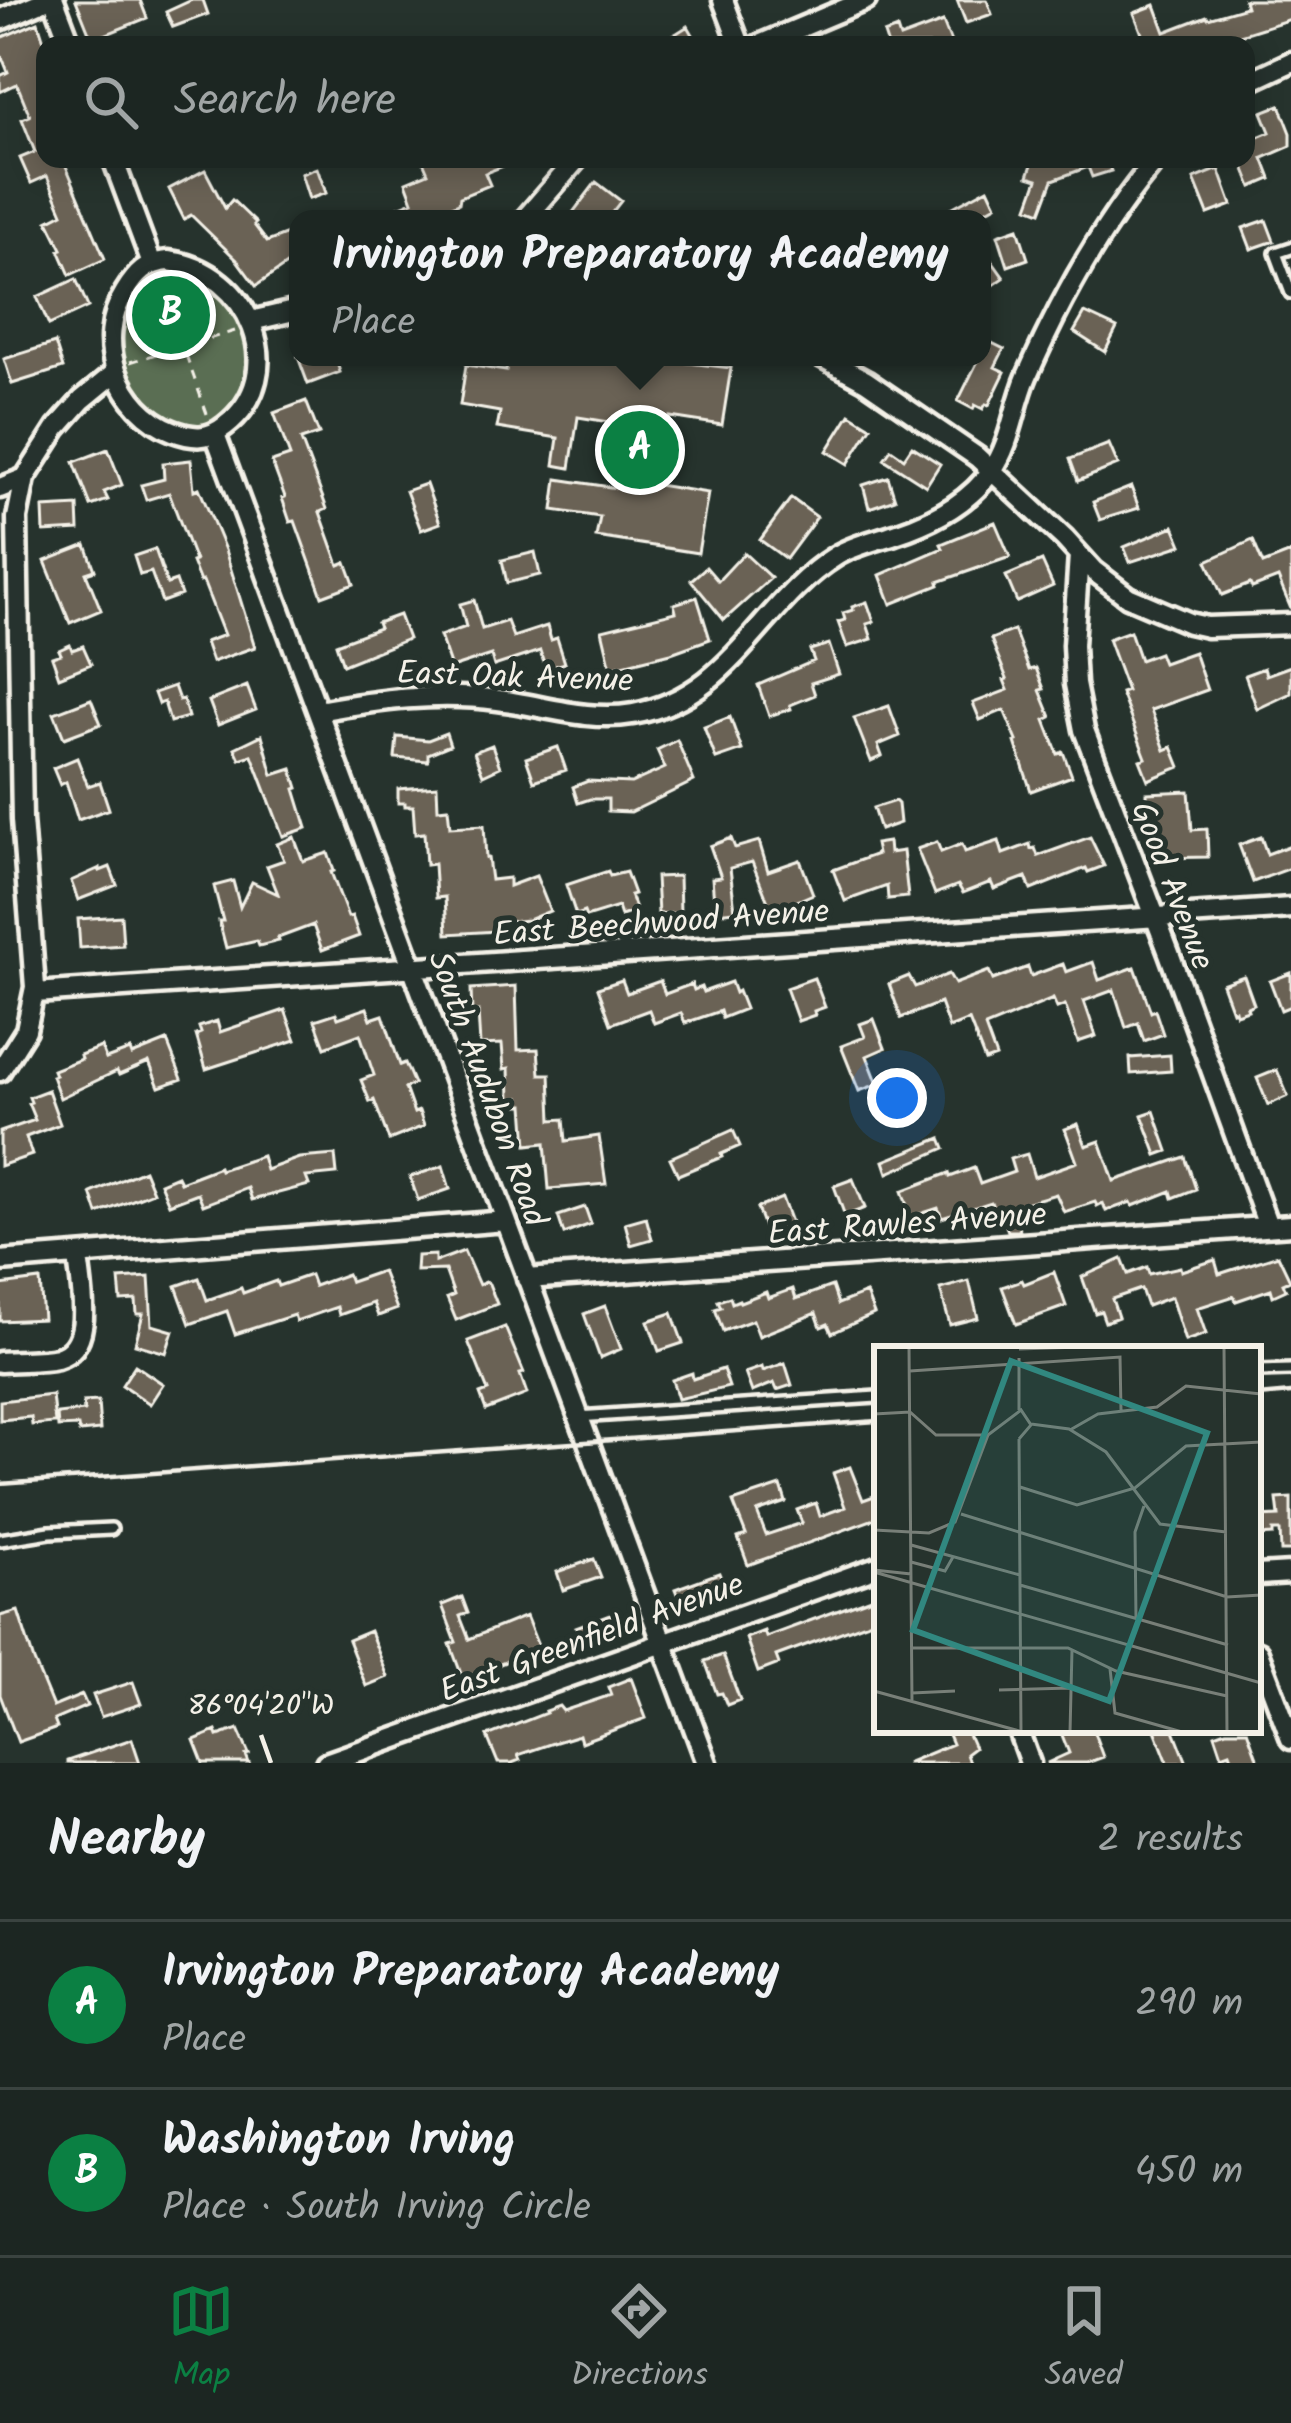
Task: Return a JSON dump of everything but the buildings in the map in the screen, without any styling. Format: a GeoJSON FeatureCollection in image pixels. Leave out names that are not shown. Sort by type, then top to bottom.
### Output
{"type":"FeatureCollection","features":[{"type":"Feature","properties":{"kind":"street"},"geometry":{"type":"LineString","coordinates":[[0,20],[50,0],[67,36]]}},
{"type":"Feature","properties":{"kind":"street"},"geometry":{"type":"LineString","coordinates":[[723,0],[737,36]]}},
{"type":"Feature","properties":{"kind":"street"},"geometry":{"type":"LineString","coordinates":[[780,36],[866,0]]}},
{"type":"Feature","properties":{"kind":"street"},"geometry":{"type":"LineString","coordinates":[[1255,79],[1291,62]]}},
{"type":"Feature","properties":{"kind":"street"},"geometry":{"type":"LineString","coordinates":[[116,168],[154,268]]}},
{"type":"Feature","properties":{"kind":"street"},"geometry":{"type":"LineString","coordinates":[[533,210],[569,168]]}},
{"type":"Feature","properties":{"kind":"street","name":"East Oak Avenue"},"geometry":{"type":"LineString","coordinates":[[318,711],[405,697],[464,696],[606,716],[636,714],[692,693],[716,676],[801,582],[824,564],[945,512],[992,470],[1057,310],[1109,222],[1150,168]]}},
{"type":"Feature","properties":{"kind":"street"},"geometry":{"type":"LineString","coordinates":[[163,261],[207,272],[231,291],[246,325],[256,345],[256,376],[231,422],[200,437],[185,435],[151,419],[130,398],[111,337],[118,302],[136,276],[163,261]]}},
{"type":"Feature","properties":{"kind":"street"},"geometry":{"type":"LineString","coordinates":[[246,325],[289,313]]}},
{"type":"Feature","properties":{"kind":"street"},"geometry":{"type":"LineString","coordinates":[[838,366],[885,393],[992,470],[1094,571],[1128,597],[1189,623],[1222,628],[1291,624]]}},
{"type":"Feature","properties":{"kind":"street"},"geometry":{"type":"LineString","coordinates":[[0,1071],[26,1030],[34,993],[22,820],[17,518],[26,478],[57,428],[119,368]]}},
{"type":"Feature","properties":{"kind":"street","name":"South Audubon Road"},"geometry":{"type":"LineString","coordinates":[[214,430],[707,1763]]}},
{"type":"Feature","properties":{"kind":"street"},"geometry":{"type":"LineString","coordinates":[[0,488],[26,478]]}},
{"type":"Feature","properties":{"kind":"street","name":"Good Avenue"},"geometry":{"type":"LineString","coordinates":[[1079,555],[1072,645],[1080,715],[1268,1226]]}},
{"type":"Feature","properties":{"kind":"street","name":"East Beechwood Avenue"},"geometry":{"type":"LineString","coordinates":[[34,993],[1291,908]]}},
{"type":"Feature","properties":{"kind":"street"},"geometry":{"type":"LineString","coordinates":[[0,1261],[506,1221]]}},
{"type":"Feature","properties":{"kind":"street","name":"East Rawles Avenue"},"geometry":{"type":"LineString","coordinates":[[527,1279],[1291,1225]]}},
{"type":"Feature","properties":{"kind":"street"},"geometry":{"type":"LineString","coordinates":[[0,1361],[57,1358],[77,1343],[82,1324],[78,1255]]}},
{"type":"Feature","properties":{"kind":"street","name":"East Greenfield Avenue"},"geometry":{"type":"LineString","coordinates":[[326,1763],[874,1568]]}},
{"type":"Feature","properties":{"kind":"street"},"geometry":{"type":"LineString","coordinates":[[1261,1575],[1291,1573]]}},
{"type":"Feature","properties":{"kind":"street"},"geometry":{"type":"LineString","coordinates":[[1261,1660],[1291,1739]]}},
{"type":"Feature","properties":{"kind":"street"},"geometry":{"type":"LineString","coordinates":[[1019,1733],[1030,1763]]}},
{"type":"Feature","properties":{"kind":"lane"},"geometry":{"type":"LineString","coordinates":[[1291,248],[1276,253],[1291,293]]}},
{"type":"Feature","properties":{"kind":"lane"},"geometry":{"type":"LineString","coordinates":[[1261,1372],[1291,1370]]}},
{"type":"Feature","properties":{"kind":"lane"},"geometry":{"type":"LineString","coordinates":[[578,1417],[874,1397]]}},
{"type":"Feature","properties":{"kind":"lane"},"geometry":{"type":"LineString","coordinates":[[0,1540],[112,1529]]}},
{"type":"Feature","properties":{"kind":"path"},"geometry":{"type":"LineString","coordinates":[[154,268],[179,338]]}},
{"type":"Feature","properties":{"kind":"path"},"geometry":{"type":"LineString","coordinates":[[191,344],[246,325]]}},
{"type":"Feature","properties":{"kind":"path"},"geometry":{"type":"LineString","coordinates":[[179,338],[191,344],[186,356],[173,349],[179,338]]}},
{"type":"Feature","properties":{"kind":"path"},"geometry":{"type":"LineString","coordinates":[[119,368],[173,349]]}},
{"type":"Feature","properties":{"kind":"path"},"geometry":{"type":"LineString","coordinates":[[186,356],[214,430]]}},
{"type":"Feature","properties":{"kind":"green space"},"geometry":{"type":"Polygon","coordinates":[[[171,271],[190,277],[220,297],[240,326],[245,344],[245,382],[239,399],[227,417],[207,428],[192,429],[162,417],[138,393],[123,365],[120,335],[127,305],[144,281],[171,271]]]}},
{"type":"Feature","properties":{"kind":"railway"},"geometry":{"type":"LineString","coordinates":[[1261,1396],[1291,1393]]}},
{"type":"Feature","properties":{"kind":"railway"},"geometry":{"type":"LineString","coordinates":[[0,1484],[874,1421]]}},
{"type":"Feature","properties":{"kind":"place","name":"Washington Irving"},"geometry":{"type":"Point","coordinates":[171,315]}},
{"type":"Feature","properties":{"kind":"place","name":"Irvington Preparatory Academy"},"geometry":{"type":"Point","coordinates":[640,450]}}]}
